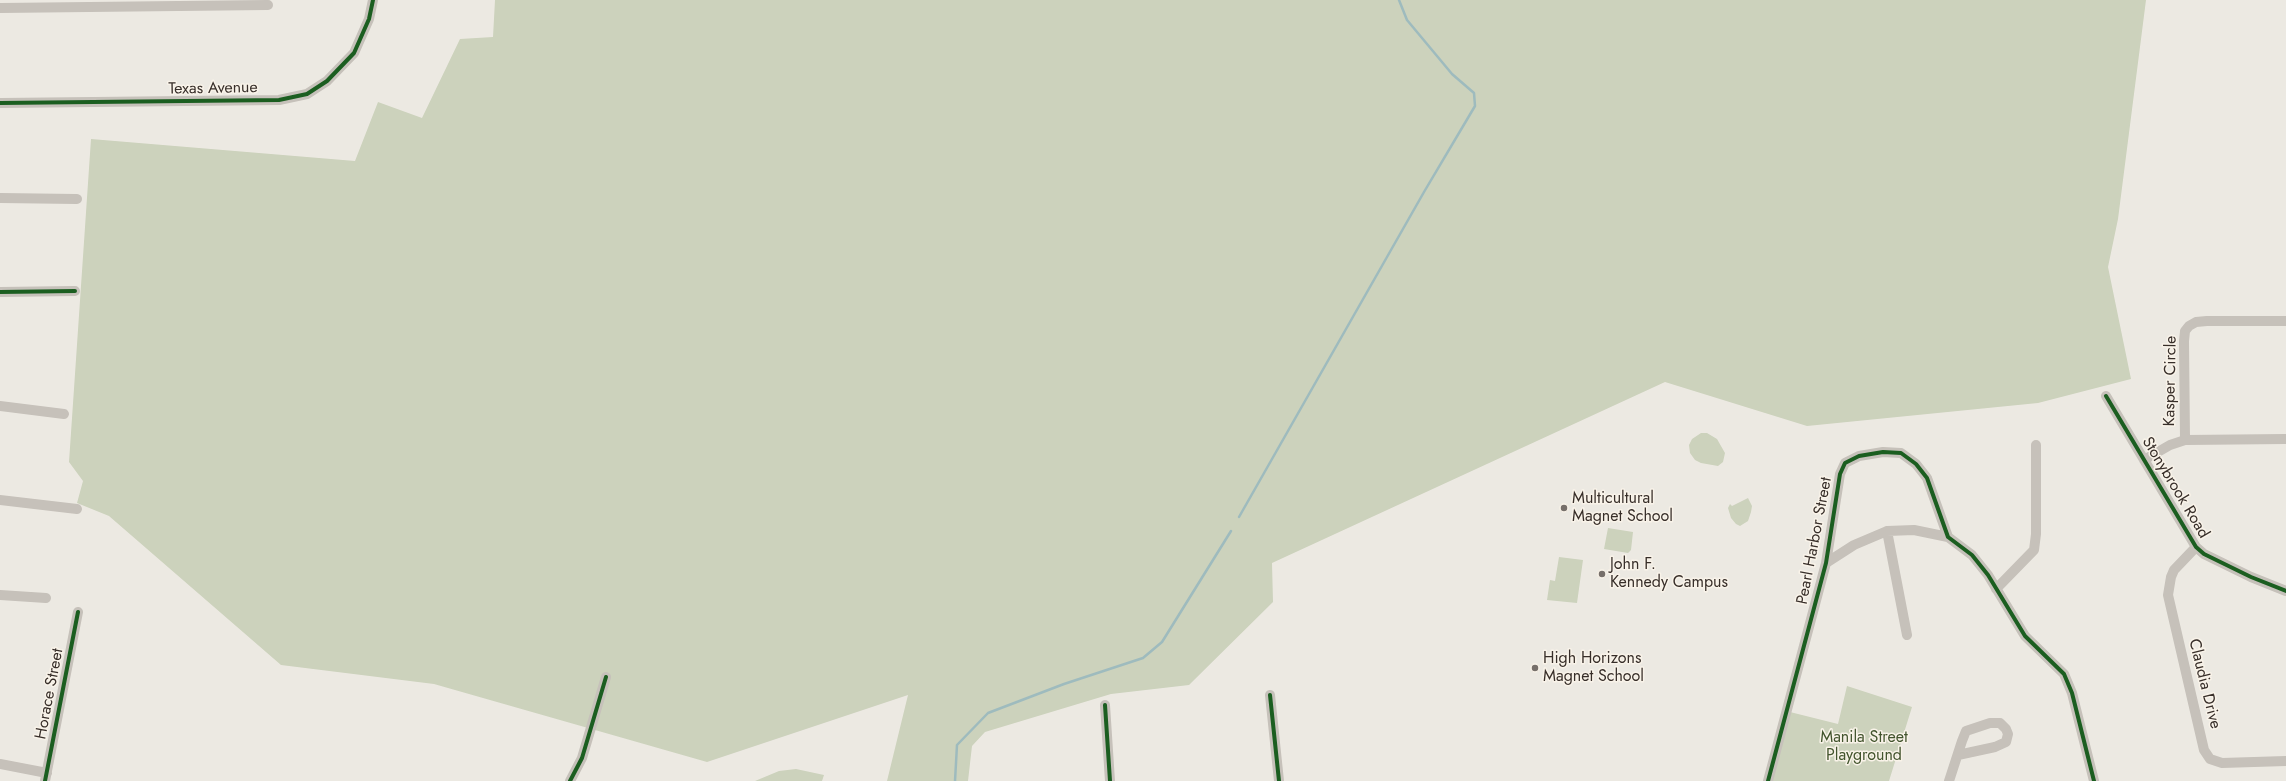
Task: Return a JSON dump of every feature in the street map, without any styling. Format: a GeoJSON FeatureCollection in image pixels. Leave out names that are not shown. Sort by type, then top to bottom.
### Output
{"type":"FeatureCollection","features":[{"type":"Feature","properties":{"kind":"street","name":"Texas Avenue"},"geometry":{"type":"LineString","coordinates":[[0,103],[279,100],[307,94],[327,81],[354,53],[369,19],[373,0]]}},
{"type":"Feature","properties":{"kind":"street"},"geometry":{"type":"LineString","coordinates":[[0,8],[268,5]]}},
{"type":"Feature","properties":{"kind":"street"},"geometry":{"type":"LineString","coordinates":[[0,198],[77,199]]}},
{"type":"Feature","properties":{"kind":"street"},"geometry":{"type":"LineString","coordinates":[[0,292],[75,291]]}},
{"type":"Feature","properties":{"kind":"street","name":"Kasper Circle"},"geometry":{"type":"LineString","coordinates":[[2184,440],[2184,341],[2187,328],[2192,324],[2207,321],[2286,321]]}},
{"type":"Feature","properties":{"kind":"street","name":"Stonybrook Road"},"geometry":{"type":"LineString","coordinates":[[2106,396],[2196,547],[2204,554],[2250,577],[2286,591]]}},
{"type":"Feature","properties":{"kind":"street"},"geometry":{"type":"LineString","coordinates":[[0,406],[64,414]]}},
{"type":"Feature","properties":{"kind":"street"},"geometry":{"type":"LineString","coordinates":[[2144,460],[2184,440],[2286,439]]}},
{"type":"Feature","properties":{"kind":"street"},"geometry":{"type":"LineString","coordinates":[[1996,590],[2034,550],[2036,534],[2036,445]]}},
{"type":"Feature","properties":{"kind":"street","name":"Pearl Harbor Street"},"geometry":{"type":"LineString","coordinates":[[1768,781],[1826,563],[1840,474],[1845,463],[1859,456],[1883,452],[1901,452],[1916,464],[1927,478],[1948,537]]}},
{"type":"Feature","properties":{"kind":"street"},"geometry":{"type":"LineString","coordinates":[[0,500],[77,509]]}},
{"type":"Feature","properties":{"kind":"street"},"geometry":{"type":"LineString","coordinates":[[1826,563],[1854,545],[1887,531],[1914,530],[1948,537],[1972,555],[2025,636],[2064,674],[2072,693],[2094,781]]}},
{"type":"Feature","properties":{"kind":"street"},"geometry":{"type":"LineString","coordinates":[[1887,531],[1907,635]]}},
{"type":"Feature","properties":{"kind":"street","name":"Claudia Drive"},"geometry":{"type":"LineString","coordinates":[[2196,547],[2174,570],[2170,581],[2168,595],[2204,750],[2210,759],[2222,763],[2286,761]]}},
{"type":"Feature","properties":{"kind":"street"},"geometry":{"type":"LineString","coordinates":[[0,595],[46,598]]}},
{"type":"Feature","properties":{"kind":"street","name":"Horace Street"},"geometry":{"type":"LineString","coordinates":[[46,777],[78,612]]}},
{"type":"Feature","properties":{"kind":"street"},"geometry":{"type":"LineString","coordinates":[[570,781],[582,758],[606,677]]}},
{"type":"Feature","properties":{"kind":"street"},"geometry":{"type":"LineString","coordinates":[[1270,695],[1279,781]]}},
{"type":"Feature","properties":{"kind":"street"},"geometry":{"type":"LineString","coordinates":[[1105,706],[1110,781]]}},
{"type":"Feature","properties":{"kind":"street"},"geometry":{"type":"LineString","coordinates":[[1949,781],[1966,731],[1990,723],[2000,723],[2006,729],[2008,734],[2006,742],[1983,751],[1958,755]]}},
{"type":"Feature","properties":{"kind":"street"},"geometry":{"type":"LineString","coordinates":[[0,764],[46,777]]}},
{"type":"Feature","properties":{"kind":"green space"},"geometry":{"type":"Polygon","coordinates":[[[495,0],[2146,0],[2118,219],[2108,267],[2131,379],[2038,403],[1807,426],[1665,382],[1272,563],[1273,602],[1189,685],[1111,694],[985,732],[972,746],[968,781],[887,781],[908,695],[707,762],[434,684],[281,665],[109,516],[77,503],[83,481],[69,462],[91,139],[355,161],[378,102],[422,118],[460,39],[493,37],[495,0]]]}},
{"type":"Feature","properties":{"kind":"green space"},"geometry":{"type":"Polygon","coordinates":[[[1701,433],[1707,433],[1717,439],[1725,453],[1723,462],[1718,466],[1701,463],[1695,460],[1690,453],[1689,445],[1692,439],[1701,433]]]}},
{"type":"Feature","properties":{"kind":"green space"},"geometry":{"type":"Polygon","coordinates":[[[1748,498],[1752,506],[1751,512],[1748,521],[1740,526],[1731,518],[1728,508],[1730,504],[1732,506],[1748,498]]]}},
{"type":"Feature","properties":{"kind":"green space"},"geometry":{"type":"Polygon","coordinates":[[[1608,528],[1633,532],[1631,550],[1628,553],[1604,549],[1608,528]]]}},
{"type":"Feature","properties":{"kind":"green space"},"geometry":{"type":"Polygon","coordinates":[[[1559,557],[1583,560],[1577,603],[1547,600],[1550,580],[1555,581],[1559,557]]]}},
{"type":"Feature","properties":{"kind":"green space","name":"Manila Street Playground"},"geometry":{"type":"Polygon","coordinates":[[[1847,686],[1912,707],[1889,781],[1772,781],[1790,712],[1838,724],[1847,686]]]}},
{"type":"Feature","properties":{"kind":"green space"},"geometry":{"type":"Polygon","coordinates":[[[796,769],[824,775],[822,781],[755,781],[779,771],[796,769]]]}},
{"type":"Feature","properties":{"kind":"waterway"},"geometry":{"type":"LineString","coordinates":[[1239,517],[1424,192],[1475,106],[1474,93],[1452,74],[1407,20],[1399,0]]}},
{"type":"Feature","properties":{"kind":"waterway"},"geometry":{"type":"LineString","coordinates":[[955,781],[957,745],[988,713],[1064,684],[1143,658],[1162,642],[1231,531]]}},
{"type":"Feature","properties":{"kind":"cycle path"},"geometry":{"type":"LineString","coordinates":[[0,103],[279,100],[307,94],[327,81],[354,53],[369,19],[373,0]]}},
{"type":"Feature","properties":{"kind":"cycle path"},"geometry":{"type":"LineString","coordinates":[[0,292],[75,291]]}},
{"type":"Feature","properties":{"kind":"cycle path"},"geometry":{"type":"LineString","coordinates":[[2106,396],[2196,547],[2204,554],[2251,577],[2286,591]]}},
{"type":"Feature","properties":{"kind":"cycle path"},"geometry":{"type":"LineString","coordinates":[[1768,781],[1826,563],[1840,474],[1845,463],[1859,456],[1883,452],[1901,453],[1916,464],[1927,478],[1948,537],[1972,555],[1988,575],[2025,636],[2064,674],[2072,693],[2094,781]]}},
{"type":"Feature","properties":{"kind":"cycle path"},"geometry":{"type":"LineString","coordinates":[[45,781],[78,612]]}},
{"type":"Feature","properties":{"kind":"cycle path"},"geometry":{"type":"LineString","coordinates":[[570,781],[582,758],[606,677]]}},
{"type":"Feature","properties":{"kind":"cycle path"},"geometry":{"type":"LineString","coordinates":[[1270,695],[1279,781]]}},
{"type":"Feature","properties":{"kind":"cycle path"},"geometry":{"type":"LineString","coordinates":[[1105,705],[1110,781]]}},
{"type":"Feature","properties":{"kind":"place","name":"Multicultural Magnet School"},"geometry":{"type":"Point","coordinates":[1564,508]}},
{"type":"Feature","properties":{"kind":"place","name":"John F. Kennedy Campus"},"geometry":{"type":"Point","coordinates":[1602,574]}},
{"type":"Feature","properties":{"kind":"place","name":"High Horizons Magnet School"},"geometry":{"type":"Point","coordinates":[1535,668]}}]}
